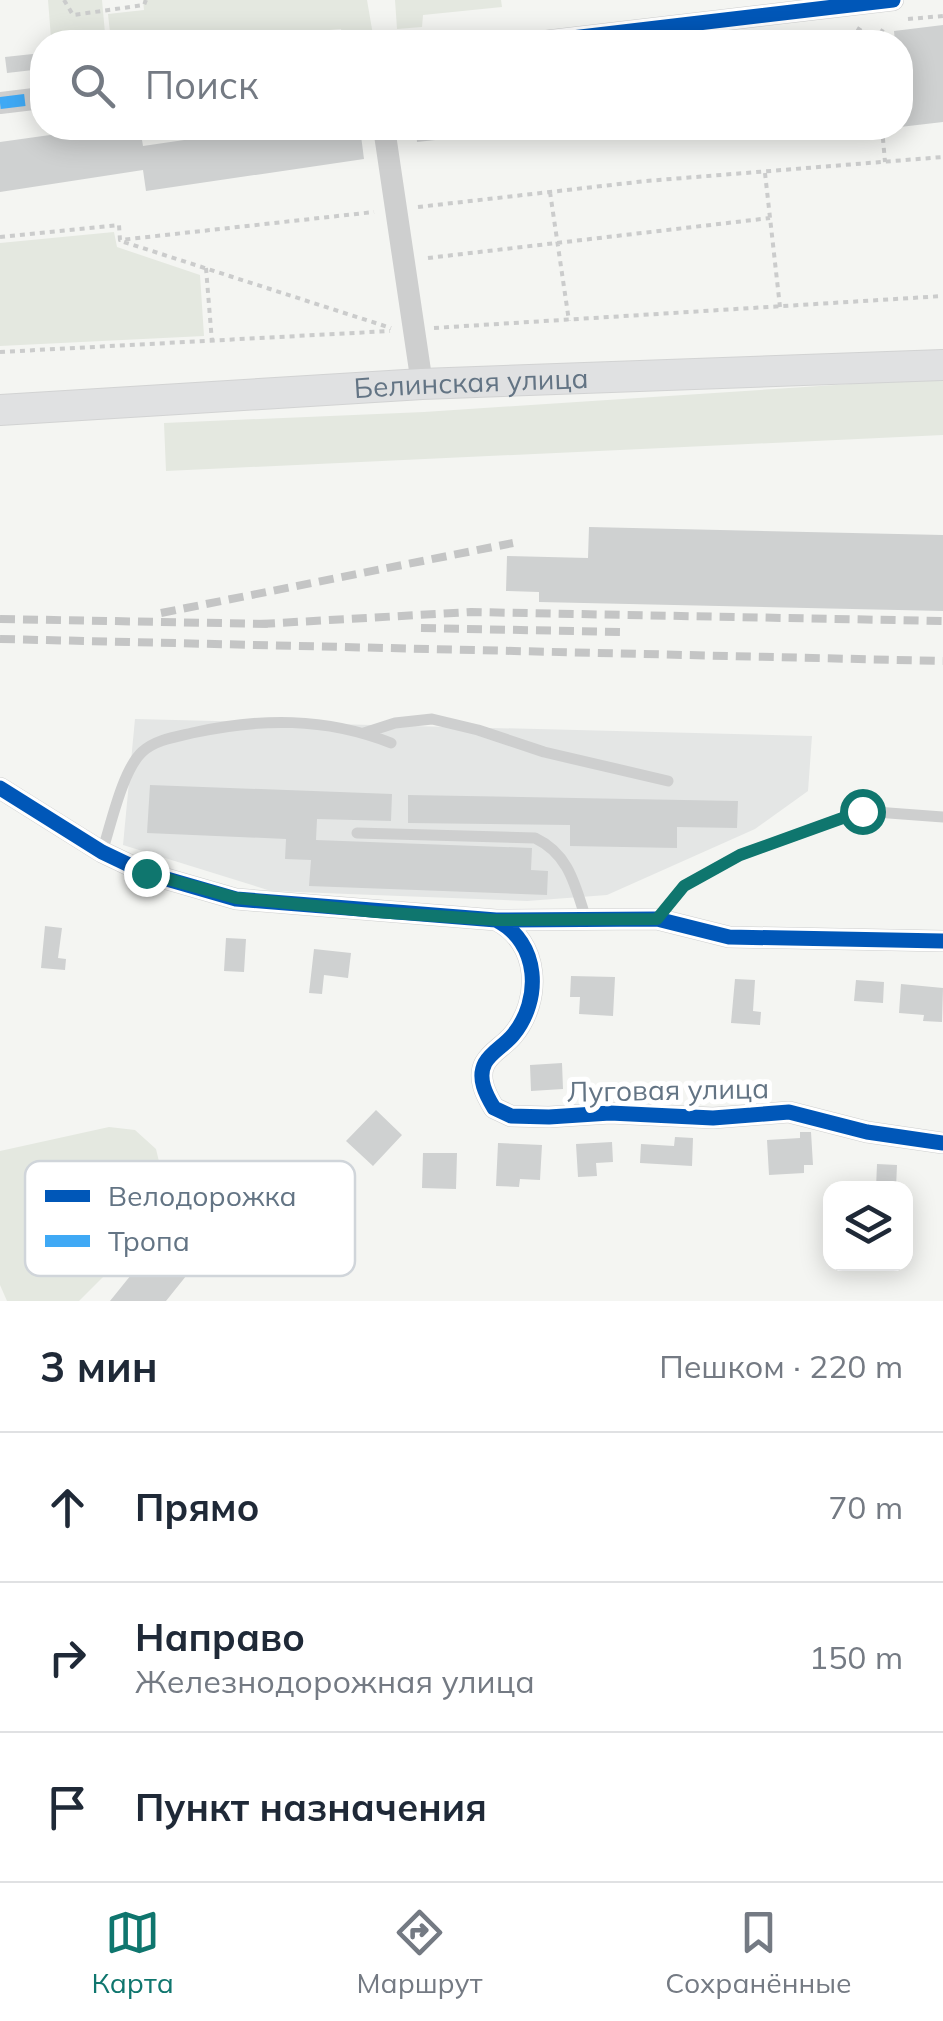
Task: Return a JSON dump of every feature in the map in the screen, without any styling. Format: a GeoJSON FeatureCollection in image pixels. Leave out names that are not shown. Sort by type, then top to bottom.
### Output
{"type":"FeatureCollection","features":[{"type":"Feature","properties":{"kind":"main road","name":"Белинская улица"},"geometry":{"type":"LineString","coordinates":[[0,410],[422,384],[943,365]]}},
{"type":"Feature","properties":{"kind":"street"},"geometry":{"type":"LineString","coordinates":[[639,30],[893,0]]}},
{"type":"Feature","properties":{"kind":"street"},"geometry":{"type":"LineString","coordinates":[[0,102],[30,99]]}},
{"type":"Feature","properties":{"kind":"street"},"geometry":{"type":"LineString","coordinates":[[386,140],[422,384]]}},
{"type":"Feature","properties":{"kind":"street"},"geometry":{"type":"LineString","coordinates":[[0,788],[102,852],[146,873],[236,898],[496,920],[657,919],[729,938],[943,941]]}},
{"type":"Feature","properties":{"kind":"street","name":"Луговая улица"},"geometry":{"type":"LineString","coordinates":[[496,920],[510,927],[526,948],[533,976],[533,998],[525,1018],[483,1066],[482,1079],[494,1108],[511,1116],[549,1118],[610,1113],[714,1118],[789,1112],[867,1132],[943,1143]]}},
{"type":"Feature","properties":{"kind":"lane"},"geometry":{"type":"LineString","coordinates":[[364,733],[396,723],[432,720],[668,782]]}},
{"type":"Feature","properties":{"kind":"lane"},"geometry":{"type":"LineString","coordinates":[[102,852],[130,768],[143,751],[164,740],[250,721],[310,723],[364,733],[390,743]]}},
{"type":"Feature","properties":{"kind":"lane"},"geometry":{"type":"LineString","coordinates":[[657,919],[684,886],[740,855],[862,811],[943,817]]}},
{"type":"Feature","properties":{"kind":"lane"},"geometry":{"type":"LineString","coordinates":[[357,832],[535,838],[551,846],[570,868],[586,919]]}},
{"type":"Feature","properties":{"kind":"path"},"geometry":{"type":"LineString","coordinates":[[64,0],[72,15],[144,5],[146,0]]}},
{"type":"Feature","properties":{"kind":"path"},"geometry":{"type":"LineString","coordinates":[[881,30],[893,20],[943,16]]}},
{"type":"Feature","properties":{"kind":"path"},"geometry":{"type":"LineString","coordinates":[[883,140],[885,162]]}},
{"type":"Feature","properties":{"kind":"path"},"geometry":{"type":"LineString","coordinates":[[120,240],[550,192],[943,157]]}},
{"type":"Feature","properties":{"kind":"path"},"geometry":{"type":"LineString","coordinates":[[765,172],[780,307]]}},
{"type":"Feature","properties":{"kind":"path"},"geometry":{"type":"LineString","coordinates":[[550,192],[569,321]]}},
{"type":"Feature","properties":{"kind":"path"},"geometry":{"type":"LineString","coordinates":[[404,261],[770,218]]}},
{"type":"Feature","properties":{"kind":"path"},"geometry":{"type":"LineString","coordinates":[[0,237],[119,225],[120,240]]}},
{"type":"Feature","properties":{"kind":"path"},"geometry":{"type":"LineString","coordinates":[[0,352],[396,330],[120,240]]}},
{"type":"Feature","properties":{"kind":"path"},"geometry":{"type":"LineString","coordinates":[[206,268],[212,342]]}},
{"type":"Feature","properties":{"kind":"path"},"geometry":{"type":"LineString","coordinates":[[413,329],[943,296]]}},
{"type":"Feature","properties":{"kind":"shaded area"},"geometry":{"type":"Polygon","coordinates":[[[48,0],[102,0],[105,30],[50,30],[48,0]]]}},
{"type":"Feature","properties":{"kind":"shaded area"},"geometry":{"type":"Polygon","coordinates":[[[143,0],[367,0],[372,30],[110,30],[108,14],[144,10],[143,0]]]}},
{"type":"Feature","properties":{"kind":"shaded area"},"geometry":{"type":"Polygon","coordinates":[[[395,0],[501,0],[502,7],[423,15],[422,27],[397,29],[395,0]]]}},
{"type":"Feature","properties":{"kind":"shaded area"},"geometry":{"type":"Polygon","coordinates":[[[114,232],[117,247],[200,275],[204,336],[0,346],[0,243],[114,232]]]}},
{"type":"Feature","properties":{"kind":"shaded area"},"geometry":{"type":"Polygon","coordinates":[[[943,378],[943,435],[166,471],[164,423],[424,412],[943,378]]]}},
{"type":"Feature","properties":{"kind":"shaded area"},"geometry":{"type":"Polygon","coordinates":[[[135,719],[812,736],[808,791],[755,829],[607,895],[527,901],[271,891],[123,845],[135,719]]]}},
{"type":"Feature","properties":{"kind":"shaded area"},"geometry":{"type":"Polygon","coordinates":[[[109,1127],[135,1130],[156,1149],[159,1161],[25,1161],[25,1276],[104,1276],[79,1301],[7,1301],[0,1285],[0,1151],[109,1127]]]}},
{"type":"Feature","properties":{"kind":"building"},"geometry":{"type":"Polygon","coordinates":[[[943,25],[943,122],[913,125],[913,30],[902,30],[943,25]]]}},
{"type":"Feature","properties":{"kind":"building"},"geometry":{"type":"Polygon","coordinates":[[[30,54],[30,70],[7,73],[5,57],[30,54]]]}},
{"type":"Feature","properties":{"kind":"building"},"geometry":{"type":"Polygon","coordinates":[[[30,138],[142,140],[143,146],[184,140],[362,140],[364,159],[146,191],[143,170],[0,192],[0,142],[30,138]]]}},
{"type":"Feature","properties":{"kind":"building"},"geometry":{"type":"Polygon","coordinates":[[[589,527],[943,535],[943,611],[539,602],[539,592],[506,591],[507,556],[588,558],[589,527]]]}},
{"type":"Feature","properties":{"kind":"building"},"geometry":{"type":"Polygon","coordinates":[[[150,785],[392,794],[391,821],[317,819],[316,840],[532,848],[531,870],[548,871],[547,895],[309,886],[311,860],[285,859],[286,839],[147,833],[150,785]]]}},
{"type":"Feature","properties":{"kind":"building"},"geometry":{"type":"Polygon","coordinates":[[[408,795],[738,801],[737,828],[677,827],[677,848],[570,846],[570,825],[408,823],[408,795]]]}},
{"type":"Feature","properties":{"kind":"building"},"geometry":{"type":"Polygon","coordinates":[[[45,926],[62,928],[58,958],[66,959],[65,970],[41,968],[45,926]]]}},
{"type":"Feature","properties":{"kind":"building"},"geometry":{"type":"Polygon","coordinates":[[[226,938],[246,939],[244,972],[224,971],[226,938]]]}},
{"type":"Feature","properties":{"kind":"building"},"geometry":{"type":"Polygon","coordinates":[[[314,949],[351,953],[348,978],[324,975],[322,994],[309,993],[314,949]]]}},
{"type":"Feature","properties":{"kind":"building"},"geometry":{"type":"Polygon","coordinates":[[[571,976],[615,977],[613,1016],[579,1014],[580,997],[570,997],[571,976]]]}},
{"type":"Feature","properties":{"kind":"building"},"geometry":{"type":"Polygon","coordinates":[[[735,979],[755,980],[753,1011],[761,1012],[760,1025],[731,1023],[735,979]]]}},
{"type":"Feature","properties":{"kind":"building"},"geometry":{"type":"Polygon","coordinates":[[[856,980],[884,982],[883,1003],[854,1001],[856,980]]]}},
{"type":"Feature","properties":{"kind":"building"},"geometry":{"type":"Polygon","coordinates":[[[901,984],[943,988],[942,1022],[923,1021],[924,1015],[899,1013],[901,984]]]}},
{"type":"Feature","properties":{"kind":"building"},"geometry":{"type":"Polygon","coordinates":[[[562,1063],[563,1089],[531,1091],[530,1065],[562,1063]]]}},
{"type":"Feature","properties":{"kind":"building"},"geometry":{"type":"Polygon","coordinates":[[[376,1110],[402,1135],[373,1166],[346,1141],[376,1110]]]}},
{"type":"Feature","properties":{"kind":"building"},"geometry":{"type":"Polygon","coordinates":[[[800,1132],[811,1132],[813,1165],[804,1165],[804,1173],[769,1175],[767,1140],[800,1138],[800,1132]]]}},
{"type":"Feature","properties":{"kind":"building"},"geometry":{"type":"Polygon","coordinates":[[[675,1137],[693,1138],[692,1166],[640,1163],[641,1144],[674,1146],[675,1137]]]}},
{"type":"Feature","properties":{"kind":"building"},"geometry":{"type":"Polygon","coordinates":[[[612,1142],[613,1162],[596,1163],[597,1176],[578,1177],[576,1144],[612,1142]]]}},
{"type":"Feature","properties":{"kind":"building"},"geometry":{"type":"Polygon","coordinates":[[[498,1143],[542,1145],[540,1180],[520,1179],[519,1187],[496,1186],[498,1143]]]}},
{"type":"Feature","properties":{"kind":"building"},"geometry":{"type":"Polygon","coordinates":[[[423,1153],[457,1153],[456,1189],[422,1188],[423,1153]]]}},
{"type":"Feature","properties":{"kind":"building"},"geometry":{"type":"Polygon","coordinates":[[[877,1164],[897,1165],[896,1181],[876,1181],[877,1164]]]}},
{"type":"Feature","properties":{"kind":"building"},"geometry":{"type":"Polygon","coordinates":[[[130,1276],[186,1276],[166,1301],[110,1301],[130,1276]]]}},
{"type":"Feature","properties":{"kind":"railway"},"geometry":{"type":"LineString","coordinates":[[161,613],[513,543]]}},
{"type":"Feature","properties":{"kind":"railway"},"geometry":{"type":"LineString","coordinates":[[260,624],[471,612],[943,621]]}},
{"type":"Feature","properties":{"kind":"railway"},"geometry":{"type":"LineString","coordinates":[[0,619],[271,624]]}},
{"type":"Feature","properties":{"kind":"railway"},"geometry":{"type":"LineString","coordinates":[[421,628],[621,632]]}},
{"type":"Feature","properties":{"kind":"railway"},"geometry":{"type":"LineString","coordinates":[[0,639],[943,661]]}},
{"type":"Feature","properties":{"kind":"marked path"},"geometry":{"type":"LineString","coordinates":[[0,103],[30,99]]}},
{"type":"Feature","properties":{"kind":"cycle path"},"geometry":{"type":"LineString","coordinates":[[639,30],[893,0]]}},
{"type":"Feature","properties":{"kind":"cycle path"},"geometry":{"type":"LineString","coordinates":[[0,788],[102,852],[146,873],[236,899],[496,920],[657,919],[729,937],[943,941]]}},
{"type":"Feature","properties":{"kind":"cycle path"},"geometry":{"type":"LineString","coordinates":[[496,920],[521,942],[532,973],[532,989],[522,1021],[483,1069],[484,1086],[494,1108],[511,1116],[549,1117],[610,1113],[713,1118],[789,1112],[867,1132],[943,1143]]}},
{"type":"Feature","properties":{"kind":"route"},"geometry":{"type":"LineString","coordinates":[[146,873],[236,898],[376,912],[496,920],[657,919],[684,886],[740,855],[862,811]]}}]}
